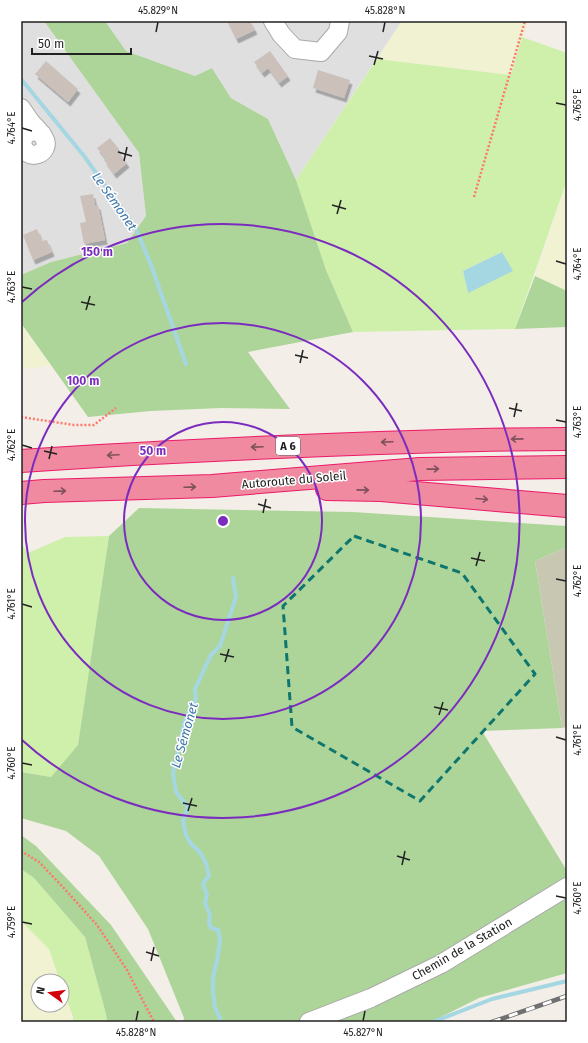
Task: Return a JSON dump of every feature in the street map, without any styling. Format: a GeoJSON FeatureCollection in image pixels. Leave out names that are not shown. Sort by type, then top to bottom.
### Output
{"type":"FeatureCollection","features":[{"type":"Feature","properties":{"kind":"highway","name":"A 6"},"geometry":{"type":"LineString","coordinates":[[21,461],[218,449],[427,441],[563,438]]}},
{"type":"Feature","properties":{"kind":"highway","name":"Autoroute du Soleil"},"geometry":{"type":"LineString","coordinates":[[21,493],[212,486],[420,469],[567,467]]}},
{"type":"Feature","properties":{"kind":"highway"},"geometry":{"type":"LineString","coordinates":[[212,486],[381,490],[567,506]]}},
{"type":"Feature","properties":{"kind":"street"},"geometry":{"type":"LineString","coordinates":[[274,21],[281,34],[295,48],[321,52],[338,32],[340,21]]}},
{"type":"Feature","properties":{"kind":"street"},"geometry":{"type":"LineString","coordinates":[[21,108],[29,120],[42,134]]}},
{"type":"Feature","properties":{"kind":"street","name":"Chemin de la Station"},"geometry":{"type":"LineString","coordinates":[[309,1022],[371,998],[441,964],[567,887]]}},
{"type":"Feature","properties":{"kind":"path"},"geometry":{"type":"LineString","coordinates":[[474,197],[525,21]]}},
{"type":"Feature","properties":{"kind":"path"},"geometry":{"type":"LineString","coordinates":[[21,417],[74,425],[94,425],[116,408]]}},
{"type":"Feature","properties":{"kind":"path"},"geometry":{"type":"LineString","coordinates":[[21,851],[39,862],[97,924],[127,970],[154,1022]]}},
{"type":"Feature","properties":{"kind":"highlighted area"},"geometry":{"type":"Polygon","coordinates":[[[354,536],[462,573],[535,674],[420,801],[292,727],[283,606],[354,536]]]}},
{"type":"Feature","properties":{"kind":"shaded area"},"geometry":{"type":"Polygon","coordinates":[[[21,21],[44,21],[139,153],[146,216],[127,243],[51,262],[21,275],[21,21]]]}},
{"type":"Feature","properties":{"kind":"shaded area"},"geometry":{"type":"Polygon","coordinates":[[[105,21],[402,21],[296,180],[268,119],[231,98],[212,68],[195,76],[126,51],[105,21]]]}},
{"type":"Feature","properties":{"kind":"shaded area"},"geometry":{"type":"Polygon","coordinates":[[[402,21],[528,21],[511,75],[377,59],[402,21]]]}},
{"type":"Feature","properties":{"kind":"shaded area"},"geometry":{"type":"Polygon","coordinates":[[[567,180],[567,291],[535,276],[567,180]]]}},
{"type":"Feature","properties":{"kind":"shaded area"},"geometry":{"type":"Polygon","coordinates":[[[21,323],[51,366],[21,369],[21,323]]]}},
{"type":"Feature","properties":{"kind":"shaded area"},"geometry":{"type":"Polygon","coordinates":[[[567,547],[567,727],[562,728],[535,561],[567,547]]]}},
{"type":"Feature","properties":{"kind":"shaded area"},"geometry":{"type":"Polygon","coordinates":[[[21,921],[49,949],[57,973],[30,973],[30,1013],[70,1013],[70,1009],[71,1022],[21,1022],[21,921]]]}},
{"type":"Feature","properties":{"kind":"green space"},"geometry":{"type":"Polygon","coordinates":[[[44,21],[105,21],[126,51],[195,76],[212,68],[231,98],[268,119],[296,180],[326,270],[353,332],[248,352],[290,409],[221,408],[151,411],[88,417],[21,323],[21,275],[51,262],[127,243],[146,216],[139,153],[44,21]]]}},
{"type":"Feature","properties":{"kind":"green space"},"geometry":{"type":"Polygon","coordinates":[[[522,37],[567,53],[567,180],[515,329],[353,332],[326,270],[296,180],[377,59],[511,75],[522,37]],[[502,252],[463,271],[468,293],[502,252]]]}},
{"type":"Feature","properties":{"kind":"green space"},"geometry":{"type":"Polygon","coordinates":[[[535,276],[567,291],[567,327],[515,329],[535,276]]]}},
{"type":"Feature","properties":{"kind":"green space"},"geometry":{"type":"Polygon","coordinates":[[[139,508],[353,512],[567,526],[567,547],[535,561],[562,728],[482,731],[567,871],[567,973],[479,998],[439,1018],[438,1022],[183,1022],[184,1018],[148,929],[99,856],[66,831],[21,818],[21,772],[51,777],[78,745],[109,536],[139,508]]]}},
{"type":"Feature","properties":{"kind":"green space"},"geometry":{"type":"Polygon","coordinates":[[[109,536],[78,746],[51,777],[21,772],[21,543],[28,553],[65,537],[109,536]]]}},
{"type":"Feature","properties":{"kind":"green space"},"geometry":{"type":"Polygon","coordinates":[[[21,835],[36,846],[111,925],[177,1022],[107,1022],[85,937],[34,878],[21,869],[21,835]]]}},
{"type":"Feature","properties":{"kind":"green space"},"geometry":{"type":"Polygon","coordinates":[[[21,869],[34,878],[85,937],[107,1022],[73,1022],[70,1009],[70,973],[57,973],[49,949],[21,921],[21,869]]]}},
{"type":"Feature","properties":{"kind":"water"},"geometry":{"type":"Polygon","coordinates":[[[502,252],[513,271],[468,293],[463,271],[502,252]]]}},
{"type":"Feature","properties":{"kind":"building"},"geometry":{"type":"Polygon","coordinates":[[[227,21],[250,21],[255,30],[236,39],[227,21]]]}},
{"type":"Feature","properties":{"kind":"building"},"geometry":{"type":"Polygon","coordinates":[[[270,51],[288,76],[279,83],[268,68],[262,73],[254,62],[270,51]]]}},
{"type":"Feature","properties":{"kind":"building"},"geometry":{"type":"Polygon","coordinates":[[[46,61],[78,89],[68,102],[35,74],[46,61]]]}},
{"type":"Feature","properties":{"kind":"building"},"geometry":{"type":"Polygon","coordinates":[[[318,70],[350,80],[344,98],[313,88],[318,70]]]}},
{"type":"Feature","properties":{"kind":"building"},"geometry":{"type":"Polygon","coordinates":[[[110,138],[119,149],[117,150],[127,163],[114,174],[104,160],[106,159],[97,148],[110,138]]]}},
{"type":"Feature","properties":{"kind":"building"},"geometry":{"type":"Polygon","coordinates":[[[93,194],[95,205],[98,205],[105,240],[84,244],[80,223],[86,222],[80,196],[93,194]]]}},
{"type":"Feature","properties":{"kind":"building"},"geometry":{"type":"Polygon","coordinates":[[[37,229],[42,241],[47,240],[52,252],[33,260],[23,235],[37,229]]]}},
{"type":"Feature","properties":{"kind":"waterway","name":"Le Sémonet"},"geometry":{"type":"LineString","coordinates":[[21,79],[84,156],[136,229],[151,265],[186,364]]}},
{"type":"Feature","properties":{"kind":"waterway","name":"Le Sémonet"},"geometry":{"type":"LineString","coordinates":[[220,1022],[220,1018],[215,1008],[213,992],[213,978],[220,939],[218,930],[211,928],[209,923],[210,915],[205,903],[207,894],[203,885],[209,876],[206,863],[199,851],[191,844],[186,835],[183,821],[188,807],[176,792],[173,773],[184,724],[188,713],[193,708],[196,697],[195,689],[211,655],[220,646],[236,597],[233,578]]}},
{"type":"Feature","properties":{"kind":"waterway"},"geometry":{"type":"LineString","coordinates":[[433,1022],[492,999],[567,981]]}},
{"type":"Feature","properties":{"kind":"railway"},"geometry":{"type":"LineString","coordinates":[[492,1022],[567,996]]}}]}
